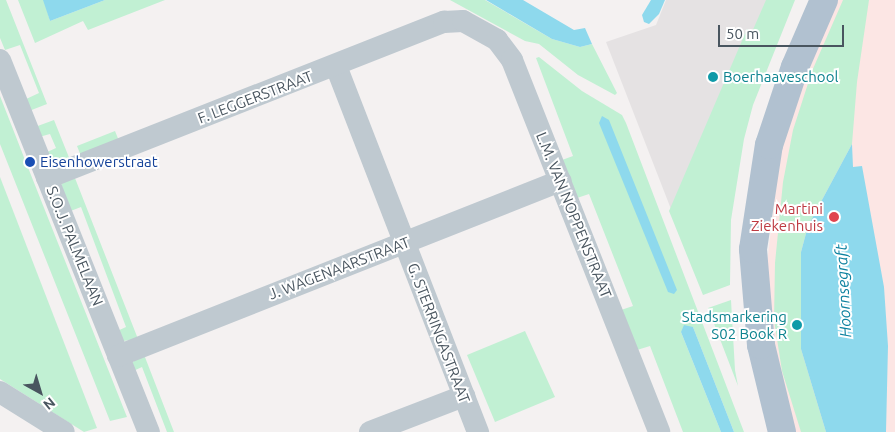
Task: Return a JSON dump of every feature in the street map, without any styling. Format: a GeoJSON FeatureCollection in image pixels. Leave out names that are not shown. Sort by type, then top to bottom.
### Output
{"type":"FeatureCollection","features":[{"type":"Feature","properties":{"kind":"main road"},"geometry":{"type":"LineString","coordinates":[[767,432],[746,352],[738,296],[740,218],[756,132],[781,57],[806,0]]}},
{"type":"Feature","properties":{"kind":"main road"},"geometry":{"type":"LineString","coordinates":[[782,432],[761,345],[752,249],[769,145],[795,67],[824,0]]}},
{"type":"Feature","properties":{"kind":"street","name":"F. LEGGERSTRAAT"},"geometry":{"type":"LineString","coordinates":[[47,178],[444,22],[462,21]]}},
{"type":"Feature","properties":{"kind":"street","name":"L.M. VAN NOPPENSTRAAT"},"geometry":{"type":"LineString","coordinates":[[462,21],[507,49],[659,432]]}},
{"type":"Feature","properties":{"kind":"street","name":"S.O.J. PALMELAAN"},"geometry":{"type":"LineString","coordinates":[[0,60],[148,432]]}},
{"type":"Feature","properties":{"kind":"street","name":"G. STERRINGASTRAAT"},"geometry":{"type":"LineString","coordinates":[[336,66],[478,432]]}},
{"type":"Feature","properties":{"kind":"street","name":"J. WAGENAARSTRAAT"},"geometry":{"type":"LineString","coordinates":[[118,356],[561,181]]}},
{"type":"Feature","properties":{"kind":"street"},"geometry":{"type":"LineString","coordinates":[[0,392],[64,432]]}},
{"type":"Feature","properties":{"kind":"street"},"geometry":{"type":"LineString","coordinates":[[370,432],[464,396]]}},
{"type":"Feature","properties":{"kind":"shaded area"},"geometry":{"type":"Polygon","coordinates":[[[666,0],[793,0],[754,93],[697,276],[606,42],[656,25],[666,0]]]}},
{"type":"Feature","properties":{"kind":"shaded area","name":"Martini Ziekenhuis"},"geometry":{"type":"Polygon","coordinates":[[[837,0],[895,0],[895,432],[794,432],[778,384],[765,281],[780,153],[803,79],[837,0]]]}},
{"type":"Feature","properties":{"kind":"green space"},"geometry":{"type":"Polygon","coordinates":[[[0,0],[6,0],[47,104],[29,111],[24,100],[39,93],[20,45],[5,50],[0,38],[0,0]]]}},
{"type":"Feature","properties":{"kind":"green space"},"geometry":{"type":"Polygon","coordinates":[[[18,0],[44,0],[50,21],[105,0],[165,0],[88,30],[83,21],[35,43],[18,0]]]}},
{"type":"Feature","properties":{"kind":"green space"},"geometry":{"type":"Polygon","coordinates":[[[450,0],[485,0],[552,39],[580,47],[592,44],[617,93],[615,95],[578,75],[539,44],[525,41],[450,0]]]}},
{"type":"Feature","properties":{"kind":"green space"},"geometry":{"type":"Polygon","coordinates":[[[766,0],[795,0],[753,105],[744,139],[731,220],[730,285],[703,295],[669,211],[747,29],[752,32],[766,0]]]}},
{"type":"Feature","properties":{"kind":"green space"},"geometry":{"type":"Polygon","coordinates":[[[843,0],[869,0],[857,82],[852,144],[808,226],[801,252],[801,349],[826,432],[801,432],[782,371],[774,320],[775,263],[783,182],[793,130],[812,71],[843,0]]]}},
{"type":"Feature","properties":{"kind":"green space"},"geometry":{"type":"Polygon","coordinates":[[[539,57],[582,91],[622,115],[744,432],[734,432],[693,327],[681,332],[721,432],[683,432],[650,346],[637,350],[621,310],[633,306],[589,194],[577,198],[562,160],[573,156],[536,58],[539,57]]]}},
{"type":"Feature","properties":{"kind":"green space"},"geometry":{"type":"Polygon","coordinates":[[[0,96],[127,417],[110,421],[0,144],[0,96]]]}},
{"type":"Feature","properties":{"kind":"green space"},"geometry":{"type":"Polygon","coordinates":[[[54,120],[70,160],[51,161],[45,153],[56,148],[50,134],[39,137],[35,127],[54,120]]]}},
{"type":"Feature","properties":{"kind":"green space"},"geometry":{"type":"Polygon","coordinates":[[[115,131],[119,141],[81,156],[77,146],[115,131]]]}},
{"type":"Feature","properties":{"kind":"green space"},"geometry":{"type":"Polygon","coordinates":[[[73,173],[138,339],[123,341],[115,332],[126,327],[81,207],[68,212],[61,182],[73,173]]]}},
{"type":"Feature","properties":{"kind":"green space"},"geometry":{"type":"Polygon","coordinates":[[[0,177],[97,428],[84,432],[0,379],[0,177]]]}},
{"type":"Feature","properties":{"kind":"green space"},"geometry":{"type":"Polygon","coordinates":[[[731,300],[735,370],[738,386],[708,308],[731,300]]]}},
{"type":"Feature","properties":{"kind":"green space"},"geometry":{"type":"Polygon","coordinates":[[[525,331],[555,397],[495,422],[467,355],[525,331]]]}},
{"type":"Feature","properties":{"kind":"green space"},"geometry":{"type":"Polygon","coordinates":[[[143,352],[174,432],[167,432],[142,367],[129,373],[129,366],[143,352]]]}},
{"type":"Feature","properties":{"kind":"water"},"geometry":{"type":"Polygon","coordinates":[[[43,0],[105,0],[50,21],[43,0]]]}},
{"type":"Feature","properties":{"kind":"water"},"geometry":{"type":"Polygon","coordinates":[[[486,0],[523,0],[574,30],[585,28],[592,44],[580,47],[552,39],[486,0]]]}},
{"type":"Feature","properties":{"kind":"water"},"geometry":{"type":"Polygon","coordinates":[[[651,0],[665,0],[659,14],[649,24],[644,22],[642,15],[651,0]]]}},
{"type":"Feature","properties":{"kind":"water"},"geometry":{"type":"Polygon","coordinates":[[[602,116],[609,120],[677,290],[674,294],[668,292],[599,123],[602,116]]]}},
{"type":"Feature","properties":{"kind":"water","name":"Hoornsegraft"},"geometry":{"type":"Polygon","coordinates":[[[852,144],[853,167],[862,166],[884,287],[888,346],[886,432],[826,432],[801,349],[801,252],[808,226],[852,144]]]}},
{"type":"Feature","properties":{"kind":"water"},"geometry":{"type":"Polygon","coordinates":[[[684,325],[693,327],[734,432],[721,432],[681,332],[684,325]]]}},
{"type":"Feature","properties":{"kind":"place","name":"Boerhaaveschool"},"geometry":{"type":"Point","coordinates":[713,77]}},
{"type":"Feature","properties":{"kind":"place","name":"Eisenhowerstraat"},"geometry":{"type":"Point","coordinates":[30,162]}},
{"type":"Feature","properties":{"kind":"place","name":"Martini Ziekenhuis"},"geometry":{"type":"Point","coordinates":[834,217]}},
{"type":"Feature","properties":{"kind":"place","name":"Stadsmarkering S02 Book R"},"geometry":{"type":"Point","coordinates":[797,325]}}]}
